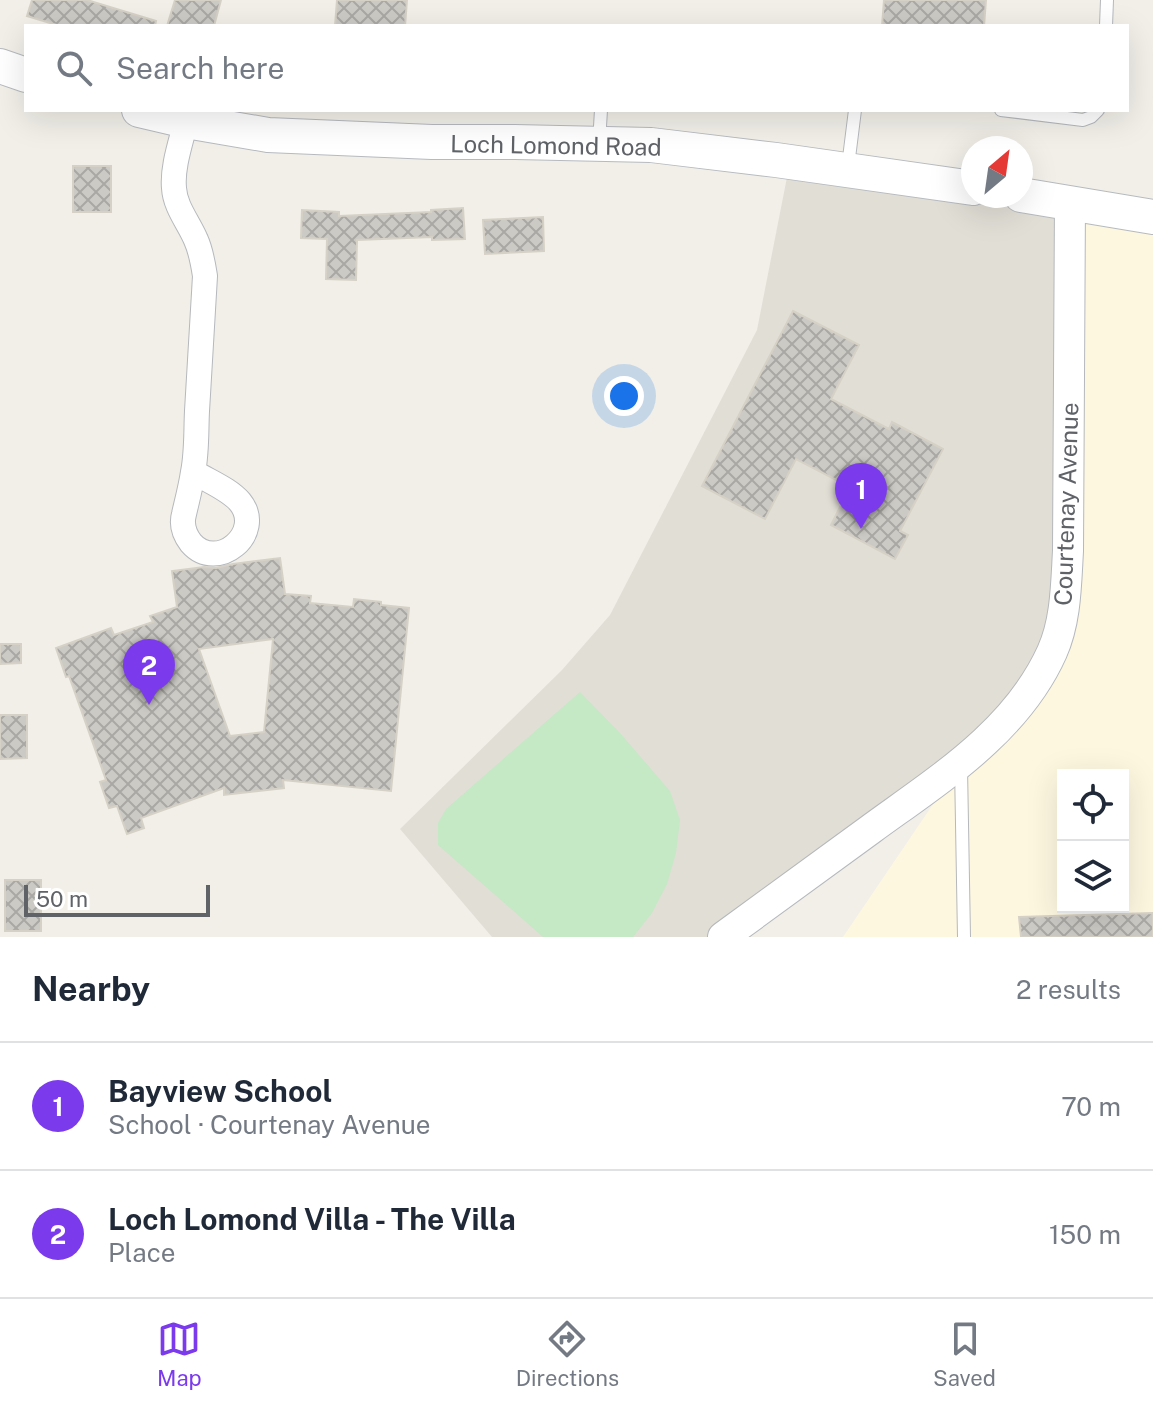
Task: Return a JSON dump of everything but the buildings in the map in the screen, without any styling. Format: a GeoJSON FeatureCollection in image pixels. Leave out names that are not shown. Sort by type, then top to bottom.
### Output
{"type":"FeatureCollection","features":[{"type":"Feature","properties":{"kind":"main road"},"geometry":{"type":"LineString","coordinates":[[0,66],[24,74]]}},
{"type":"Feature","properties":{"kind":"main road","name":"Loch Lomond Road"},"geometry":{"type":"LineString","coordinates":[[148,112],[285,136],[651,145],[961,186]]}},
{"type":"Feature","properties":{"kind":"main road"},"geometry":{"type":"LineString","coordinates":[[1033,197],[1153,217]]}},
{"type":"Feature","properties":{"kind":"street"},"geometry":{"type":"LineString","coordinates":[[186,121],[173,191],[195,238],[205,276],[194,472]]}},
{"type":"Feature","properties":{"kind":"street","name":"Courtenay Avenue"},"geometry":{"type":"LineString","coordinates":[[723,937],[961,763],[1019,706],[1048,660],[1062,622],[1068,551],[1070,203]]}},
{"type":"Feature","properties":{"kind":"lane"},"geometry":{"type":"LineString","coordinates":[[1106,24],[1107,0]]}},
{"type":"Feature","properties":{"kind":"lane"},"geometry":{"type":"LineString","coordinates":[[599,144],[601,112]]}},
{"type":"Feature","properties":{"kind":"lane"},"geometry":{"type":"LineString","coordinates":[[848,170],[855,112]]}},
{"type":"Feature","properties":{"kind":"lane"},"geometry":{"type":"LineString","coordinates":[[1017,112],[1083,120],[1097,112]]}},
{"type":"Feature","properties":{"kind":"lane"},"geometry":{"type":"LineString","coordinates":[[961,763],[964,937]]}},
{"type":"Feature","properties":{"kind":"shaded area"},"geometry":{"type":"Polygon","coordinates":[[[790,162],[961,194],[961,208],[1033,208],[1033,198],[1070,203],[1066,588],[1019,706],[723,937],[492,937],[400,829],[562,670],[610,615],[757,330],[790,162]]]}},
{"type":"Feature","properties":{"kind":"shaded area"},"geometry":{"type":"Polygon","coordinates":[[[1070,203],[1153,217],[1153,937],[843,937],[961,763],[1070,203]]]}},
{"type":"Feature","properties":{"kind":"green space"},"geometry":{"type":"Polygon","coordinates":[[[580,692],[670,791],[680,820],[676,853],[667,884],[652,913],[633,937],[543,937],[438,845],[438,823],[446,809],[580,692]]]}},
{"type":"Feature","properties":{"kind":"place","name":"Bayview School"},"geometry":{"type":"Point","coordinates":[861,529]}},
{"type":"Feature","properties":{"kind":"place","name":"Loch Lomond Villa - The Villa"},"geometry":{"type":"Point","coordinates":[149,705]}}]}
